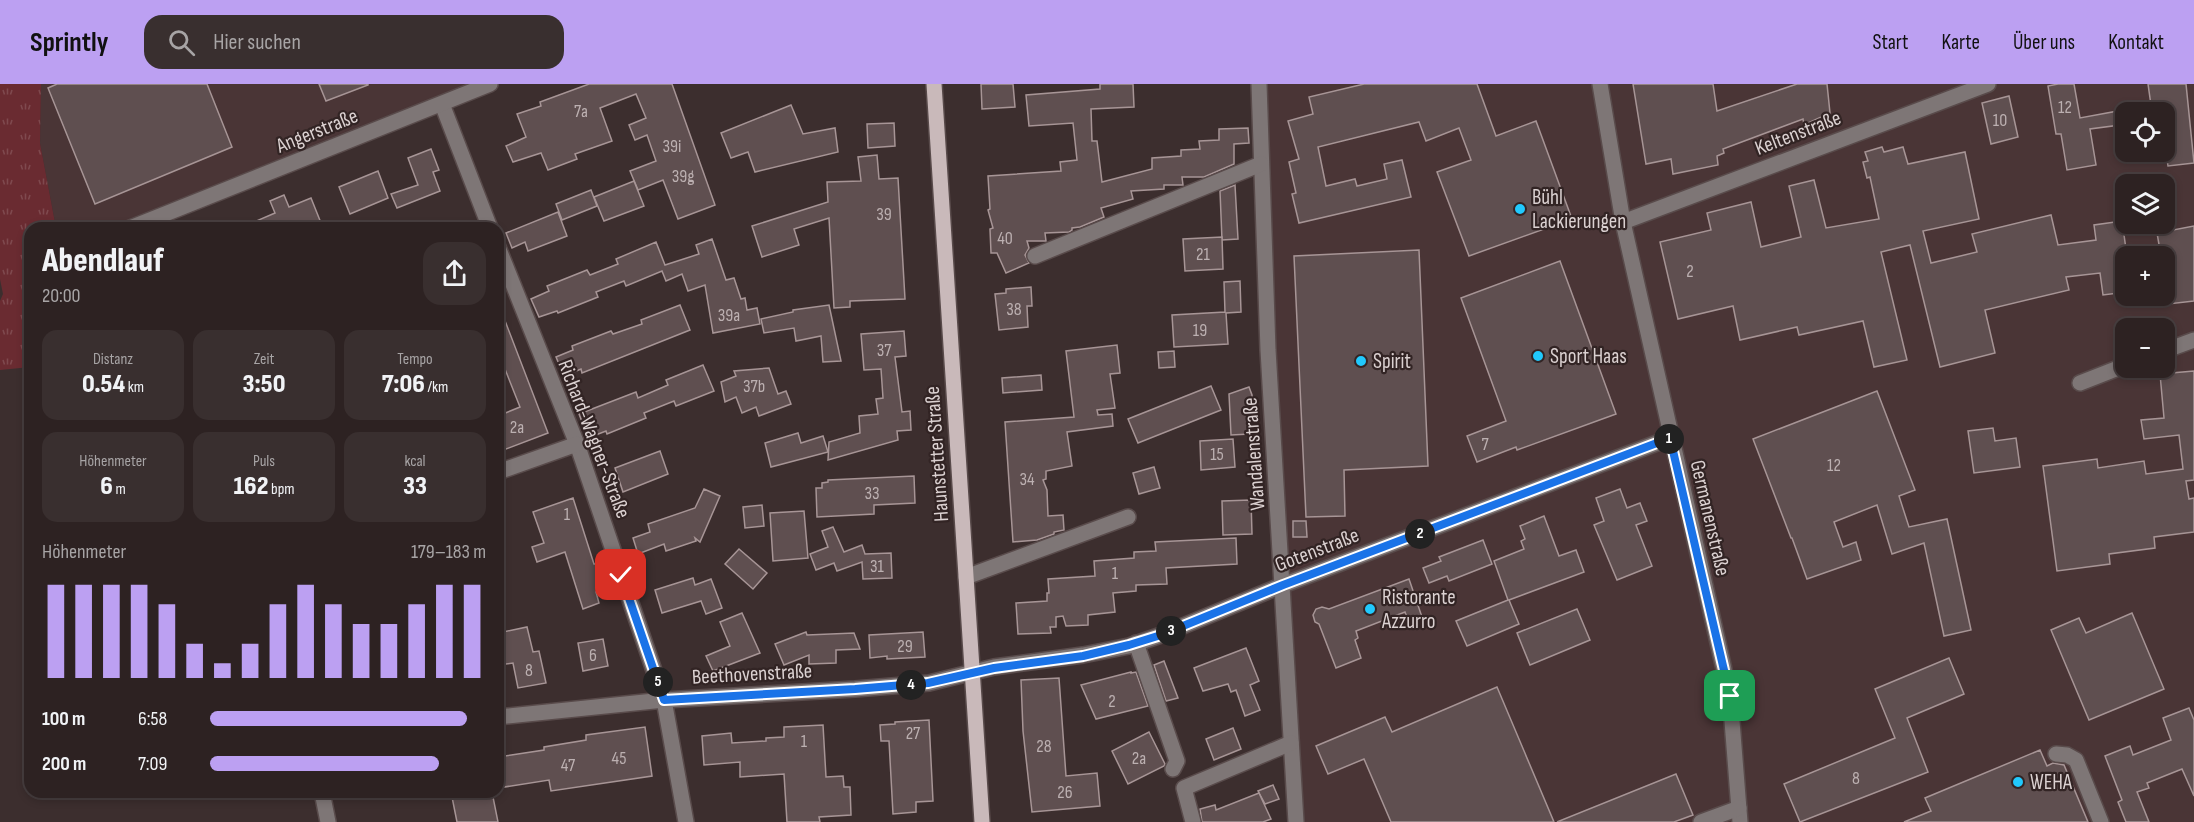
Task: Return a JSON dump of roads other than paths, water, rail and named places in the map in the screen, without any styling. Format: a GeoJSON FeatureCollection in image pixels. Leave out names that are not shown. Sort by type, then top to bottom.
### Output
{"type":"FeatureCollection","features":[{"type":"Feature","properties":{"kind":"main road","name":"Haunstetter Straße"},"geometry":{"type":"LineString","coordinates":[[934,84],[982,822]]}},
{"type":"Feature","properties":{"kind":"street","name":"Angerstraße"},"geometry":{"type":"LineString","coordinates":[[162,222],[490,84]]}},
{"type":"Feature","properties":{"kind":"street","name":"Germanenstraße"},"geometry":{"type":"LineString","coordinates":[[1600,84],[1623,222],[1730,696],[1740,815]]}},
{"type":"Feature","properties":{"kind":"street","name":"Keltenstraße"},"geometry":{"type":"LineString","coordinates":[[1623,222],[1988,84]]}},
{"type":"Feature","properties":{"kind":"street","name":"Wandalenstraße"},"geometry":{"type":"LineString","coordinates":[[1263,85],[1261,164],[1268,350],[1296,822]]}},
{"type":"Feature","properties":{"kind":"street"},"geometry":{"type":"LineString","coordinates":[[442,104],[488,222]]}},
{"type":"Feature","properties":{"kind":"street"},"geometry":{"type":"LineString","coordinates":[[1035,256],[1261,164]]}},
{"type":"Feature","properties":{"kind":"street","name":"Richard-Wagner-Straße"},"geometry":{"type":"LineString","coordinates":[[504,275],[576,444],[664,700],[686,822]]}},
{"type":"Feature","properties":{"kind":"street"},"geometry":{"type":"LineString","coordinates":[[2175,347],[2194,340]]}},
{"type":"Feature","properties":{"kind":"street"},"geometry":{"type":"LineString","coordinates":[[2079,383],[2115,369]]}},
{"type":"Feature","properties":{"kind":"street","name":"Gotenstraße"},"geometry":{"type":"LineString","coordinates":[[972,673],[1000,666],[1083,656],[1161,635],[1283,585],[1670,438]]}},
{"type":"Feature","properties":{"kind":"street"},"geometry":{"type":"LineString","coordinates":[[504,470],[576,444]]}},
{"type":"Feature","properties":{"kind":"street"},"geometry":{"type":"LineString","coordinates":[[966,577],[1128,517]]}},
{"type":"Feature","properties":{"kind":"street"},"geometry":{"type":"LineString","coordinates":[[1136,643],[1177,761],[1173,768]]}},
{"type":"Feature","properties":{"kind":"street","name":"Beethovenstraße"},"geometry":{"type":"LineString","coordinates":[[504,716],[664,700],[928,683],[972,673]]}},
{"type":"Feature","properties":{"kind":"street"},"geometry":{"type":"LineString","coordinates":[[1193,822],[1184,788],[1291,743]]}},
{"type":"Feature","properties":{"kind":"street"},"geometry":{"type":"LineString","coordinates":[[2056,754],[2067,755],[2076,760],[2102,822]]}},
{"type":"Feature","properties":{"kind":"street"},"geometry":{"type":"LineString","coordinates":[[323,798],[328,822]]}},
{"type":"Feature","properties":{"kind":"street"},"geometry":{"type":"LineString","coordinates":[[1701,822],[1740,815]]}},
{"type":"Feature","properties":{"kind":"place","name":"Bühl Lackierungen"},"geometry":{"type":"Point","coordinates":[1520,209]}},
{"type":"Feature","properties":{"kind":"place","name":"Sport Haas"},"geometry":{"type":"Point","coordinates":[1538,356]}},
{"type":"Feature","properties":{"kind":"place","name":"Spirit"},"geometry":{"type":"Point","coordinates":[1361,361]}},
{"type":"Feature","properties":{"kind":"place","name":"Ristorante Azzurro"},"geometry":{"type":"Point","coordinates":[1370,609]}},
{"type":"Feature","properties":{"kind":"place","name":"WEHA"},"geometry":{"type":"Point","coordinates":[2018,782]}}]}
